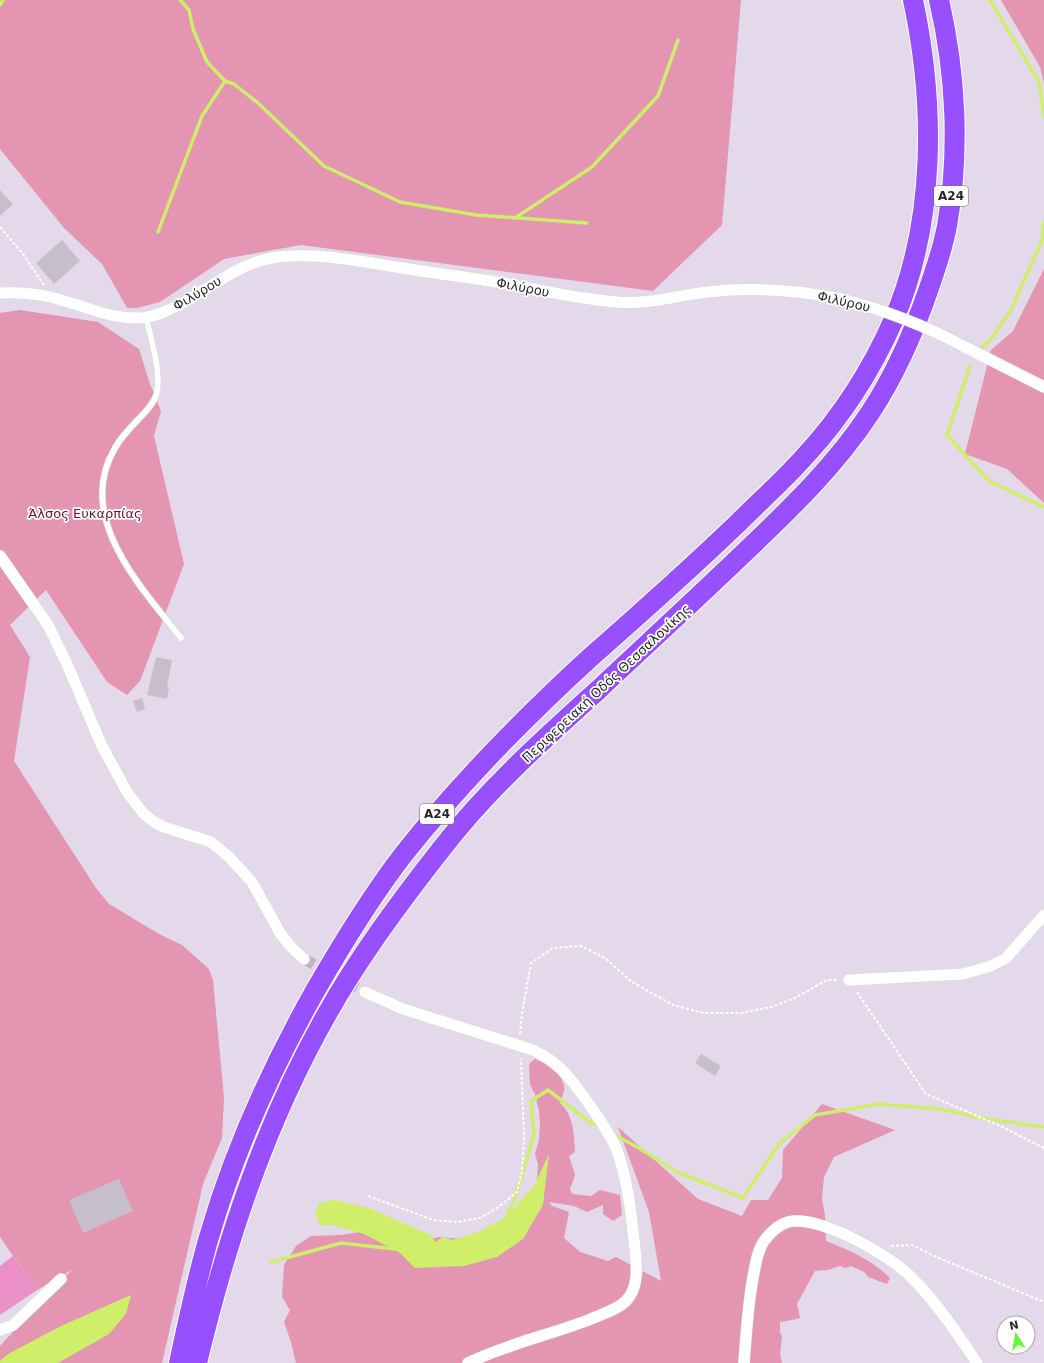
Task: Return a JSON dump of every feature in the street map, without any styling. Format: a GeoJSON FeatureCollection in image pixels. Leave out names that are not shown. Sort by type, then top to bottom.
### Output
{"type":"FeatureCollection","features":[{"type":"Feature","properties":{"kind":"highway","name":"Περιφερειακή Οδός Θεσσαλονίκης"},"geometry":{"type":"LineString","coordinates":[[179,1363],[209,1235],[252,1118],[297,1024],[348,934],[375,894],[420,834],[482,763],[564,683],[694,564],[802,460],[836,420],[872,363],[893,322],[904,290],[918,239],[925,196],[927,150],[925,81],[922,47],[913,0]]}},
{"type":"Feature","properties":{"kind":"highway","name":"Περιφερειακή Οδός Θεσσαλονίκης"},"geometry":{"type":"LineString","coordinates":[[197,1363],[214,1296],[236,1223],[271,1126],[300,1065],[327,1014],[383,926],[443,846],[490,793],[534,748],[711,584],[801,497],[847,444],[870,413],[888,382],[916,326],[940,254],[949,212],[954,148],[953,94],[948,49],[939,0]]}},
{"type":"Feature","properties":{"kind":"street","name":"Φιλύρου"},"geometry":{"type":"LineString","coordinates":[[0,293],[19,292],[44,296],[116,317],[146,317],[172,308],[244,267],[269,259],[297,256],[345,259],[483,280],[568,296],[621,302],[659,300],[708,292],[747,290],[801,293],[842,299],[885,311],[909,320],[1044,387]]}},
{"type":"Feature","properties":{"kind":"street"},"geometry":{"type":"LineString","coordinates":[[0,556],[48,625],[67,664],[101,744],[127,792],[143,813],[154,822],[164,827],[211,842],[229,856],[252,882],[280,933],[291,948],[304,959]]}},
{"type":"Feature","properties":{"kind":"street"},"geometry":{"type":"LineString","coordinates":[[849,980],[963,974],[991,966],[1006,958],[1044,915]]}},
{"type":"Feature","properties":{"kind":"street"},"geometry":{"type":"LineString","coordinates":[[365,992],[403,1009],[540,1053],[556,1063],[571,1079],[604,1126],[615,1147],[622,1168],[633,1235],[637,1273],[631,1295],[625,1302],[616,1308],[576,1324],[490,1353],[468,1363]]}},
{"type":"Feature","properties":{"kind":"street"},"geometry":{"type":"LineString","coordinates":[[744,1363],[750,1291],[758,1253],[770,1233],[780,1225],[789,1222],[803,1222],[823,1226],[859,1242],[893,1263],[910,1276],[936,1306],[977,1363]]}},
{"type":"Feature","properties":{"kind":"street"},"geometry":{"type":"LineString","coordinates":[[0,1330],[13,1325],[61,1279]]}},
{"type":"Feature","properties":{"kind":"lane"},"geometry":{"type":"LineString","coordinates":[[146,317],[155,360],[157,393],[151,404],[115,448],[108,462],[103,480],[104,504],[111,536],[116,548],[137,582],[181,638]]}},
{"type":"Feature","properties":{"kind":"path"},"geometry":{"type":"LineString","coordinates":[[0,227],[23,254],[42,281],[44,285],[44,296]]}},
{"type":"Feature","properties":{"kind":"path"},"geometry":{"type":"LineString","coordinates":[[368,1196],[434,1220],[457,1222],[480,1218],[497,1208],[517,1192],[522,1172],[524,1137],[520,1047],[522,1014],[531,963],[553,948],[581,946],[605,958],[632,982],[673,1006],[704,1013],[741,1013],[771,1007],[795,998],[827,980],[849,980],[926,1094],[996,1124],[1044,1148]]}},
{"type":"Feature","properties":{"kind":"path"},"geometry":{"type":"LineString","coordinates":[[878,1253],[888,1246],[912,1245],[934,1256],[1044,1302]]}},
{"type":"Feature","properties":{"kind":"green space"},"geometry":{"type":"Polygon","coordinates":[[[0,0],[741,0],[722,225],[653,291],[301,245],[224,259],[160,302],[137,308],[127,308],[102,264],[64,228],[0,149],[0,0]]]}},
{"type":"Feature","properties":{"kind":"green space"},"geometry":{"type":"Polygon","coordinates":[[[1001,0],[1044,0],[1044,83],[1040,67],[1001,0]]]}},
{"type":"Feature","properties":{"kind":"green space"},"geometry":{"type":"Polygon","coordinates":[[[1044,269],[1044,503],[1007,469],[965,454],[991,350],[1013,331],[1044,269]]]}},
{"type":"Feature","properties":{"kind":"green space","name":"Άλσος Ευκαρπίας"},"geometry":{"type":"Polygon","coordinates":[[[20,310],[98,322],[139,349],[150,384],[161,411],[154,436],[184,564],[140,681],[127,695],[107,682],[46,590],[10,625],[30,657],[14,761],[96,888],[109,904],[159,934],[182,945],[209,969],[213,980],[224,1098],[222,1138],[203,1184],[162,1363],[0,1363],[0,1346],[59,1282],[73,1269],[37,1290],[0,1237],[0,313],[20,310]]]}},
{"type":"Feature","properties":{"kind":"green space"},"geometry":{"type":"Polygon","coordinates":[[[535,1059],[555,1071],[564,1086],[560,1103],[565,1108],[571,1119],[575,1152],[569,1156],[575,1175],[570,1189],[572,1194],[591,1196],[600,1190],[620,1195],[622,1215],[613,1221],[603,1214],[603,1205],[587,1212],[574,1206],[549,1202],[552,1206],[569,1212],[564,1238],[580,1252],[608,1261],[616,1257],[661,1281],[649,1212],[618,1127],[698,1199],[742,1216],[751,1200],[768,1200],[782,1178],[783,1150],[822,1104],[895,1130],[834,1157],[824,1177],[822,1199],[825,1216],[826,1241],[852,1252],[876,1266],[890,1278],[887,1284],[868,1277],[864,1272],[851,1266],[845,1268],[840,1266],[828,1270],[815,1271],[797,1304],[800,1318],[780,1322],[780,1332],[782,1337],[780,1354],[782,1363],[296,1363],[284,1322],[290,1310],[282,1297],[284,1265],[296,1246],[311,1236],[341,1235],[397,1226],[430,1239],[439,1237],[461,1239],[495,1239],[530,1197],[537,1181],[538,1164],[535,1154],[539,1140],[540,1125],[539,1111],[535,1094],[530,1085],[529,1064],[535,1059]]]}},
{"type":"Feature","properties":{"kind":"shaded area"},"geometry":{"type":"Polygon","coordinates":[[[549,1154],[543,1205],[523,1239],[497,1257],[464,1266],[415,1268],[400,1253],[364,1234],[333,1225],[320,1225],[315,1213],[319,1203],[335,1200],[369,1208],[433,1236],[435,1242],[443,1237],[453,1240],[480,1231],[503,1219],[534,1186],[549,1154]]]}},
{"type":"Feature","properties":{"kind":"shaded area"},"geometry":{"type":"Polygon","coordinates":[[[13,1256],[37,1290],[0,1315],[0,1266],[13,1256]]]}},
{"type":"Feature","properties":{"kind":"shaded area"},"geometry":{"type":"Polygon","coordinates":[[[131,1295],[126,1314],[109,1334],[58,1363],[0,1363],[0,1361],[8,1354],[61,1326],[131,1295]]]}},
{"type":"Feature","properties":{"kind":"building"},"geometry":{"type":"Polygon","coordinates":[[[0,190],[13,204],[0,216],[0,190]]]}},
{"type":"Feature","properties":{"kind":"building"},"geometry":{"type":"Polygon","coordinates":[[[62,240],[80,261],[54,284],[36,263],[62,240]]]}},
{"type":"Feature","properties":{"kind":"building"},"geometry":{"type":"Polygon","coordinates":[[[156,657],[172,660],[167,687],[169,687],[167,699],[147,695],[156,657]]]}},
{"type":"Feature","properties":{"kind":"building"},"geometry":{"type":"Polygon","coordinates":[[[142,698],[145,709],[137,712],[133,701],[142,698]]]}},
{"type":"Feature","properties":{"kind":"building"},"geometry":{"type":"Polygon","coordinates":[[[701,1054],[721,1066],[715,1076],[695,1063],[701,1054]]]}},
{"type":"Feature","properties":{"kind":"building"},"geometry":{"type":"Polygon","coordinates":[[[119,1179],[133,1211],[83,1233],[69,1200],[119,1179]]]}},
{"type":"Feature","properties":{"kind":"waterway"},"geometry":{"type":"LineString","coordinates":[[0,5],[3,0]]}},
{"type":"Feature","properties":{"kind":"waterway"},"geometry":{"type":"LineString","coordinates":[[180,0],[189,10],[193,29],[207,62],[225,81],[234,84],[258,103],[324,166],[400,202],[476,215],[587,223]]}},
{"type":"Feature","properties":{"kind":"waterway"},"geometry":{"type":"LineString","coordinates":[[990,0],[1039,82],[1044,117]]}},
{"type":"Feature","properties":{"kind":"waterway"},"geometry":{"type":"LineString","coordinates":[[515,218],[592,167],[658,96],[678,40]]}},
{"type":"Feature","properties":{"kind":"waterway"},"geometry":{"type":"LineString","coordinates":[[158,232],[202,116],[225,81]]}},
{"type":"Feature","properties":{"kind":"waterway"},"geometry":{"type":"LineString","coordinates":[[979,350],[990,340],[1011,310],[1042,240],[1044,221]]}},
{"type":"Feature","properties":{"kind":"waterway"},"geometry":{"type":"LineString","coordinates":[[970,366],[947,435],[989,481],[1044,507]]}},
{"type":"Feature","properties":{"kind":"waterway"},"geometry":{"type":"LineString","coordinates":[[506,1218],[517,1192],[534,1135],[531,1101],[548,1090],[588,1121],[600,1127]]}},
{"type":"Feature","properties":{"kind":"waterway"},"geometry":{"type":"LineString","coordinates":[[613,1134],[639,1148],[677,1172],[743,1198],[779,1144],[815,1115],[879,1104],[938,1109],[988,1119],[1044,1127]]}},
{"type":"Feature","properties":{"kind":"waterway"},"geometry":{"type":"LineString","coordinates":[[271,1262],[341,1243],[395,1249]]}},
{"type":"Feature","properties":{"kind":"tunnel"},"geometry":{"type":"LineString","coordinates":[[304,959],[365,992]]}}]}
